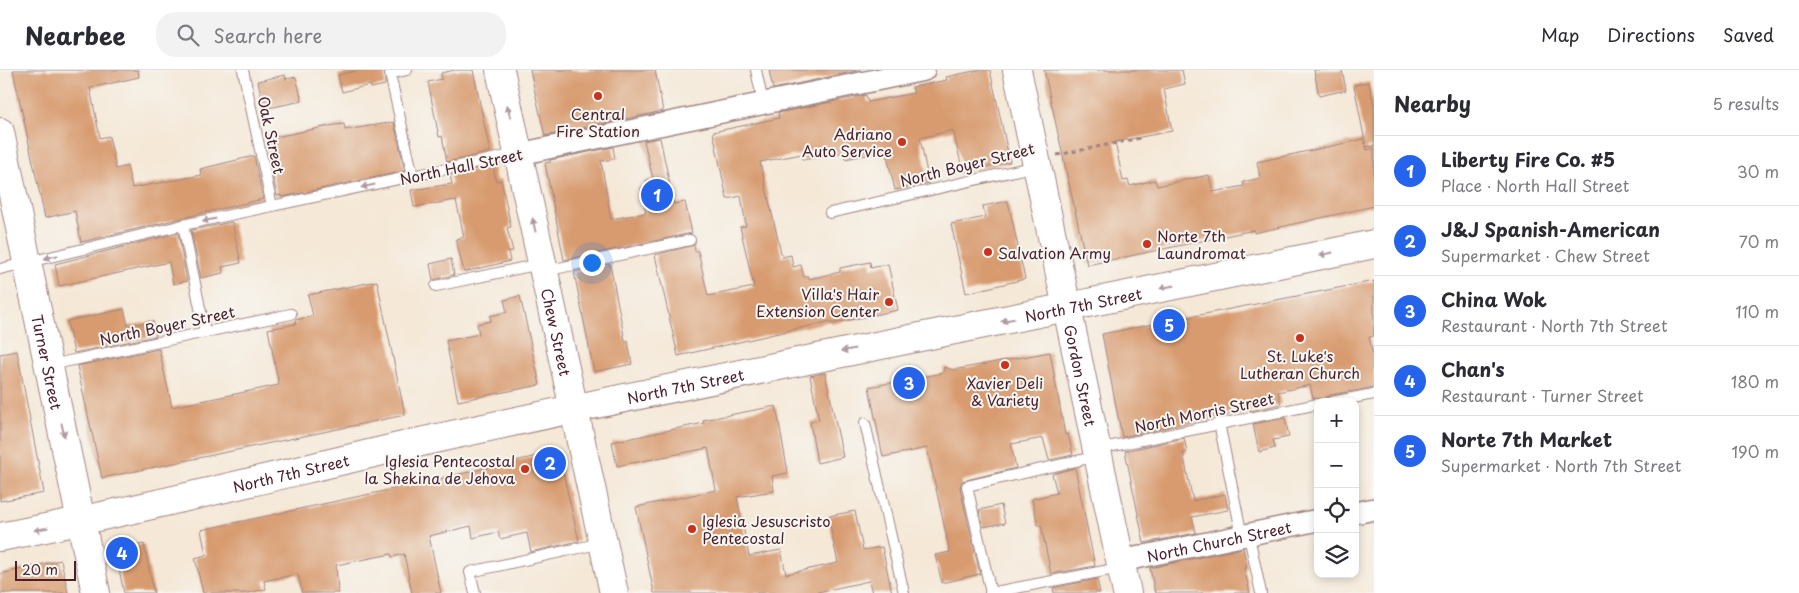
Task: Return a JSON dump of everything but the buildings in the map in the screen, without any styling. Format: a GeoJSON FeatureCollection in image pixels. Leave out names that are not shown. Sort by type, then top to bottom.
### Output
{"type":"FeatureCollection","features":[{"type":"Feature","properties":{"kind":"street","name":"Chew Street"},"geometry":{"type":"LineString","coordinates":[[500,70],[614,593]]}},
{"type":"Feature","properties":{"kind":"street","name":"North Hall Street"},"geometry":{"type":"LineString","coordinates":[[519,154],[763,103],[870,75],[924,70]]}},
{"type":"Feature","properties":{"kind":"street","name":"Gordon Street"},"geometry":{"type":"LineString","coordinates":[[1017,70],[1123,574]]}},
{"type":"Feature","properties":{"kind":"street","name":"Turner Street"},"geometry":{"type":"LineString","coordinates":[[0,132],[96,593]]}},
{"type":"Feature","properties":{"kind":"street","name":"North 7th Street"},"geometry":{"type":"LineString","coordinates":[[0,537],[82,521],[434,439],[836,352],[1068,308],[1374,244]]}},
{"type":"Feature","properties":{"kind":"street"},"geometry":{"type":"LineString","coordinates":[[1359,512],[1374,509]]}},
{"type":"Feature","properties":{"kind":"street","name":"North Church Street"},"geometry":{"type":"LineString","coordinates":[[1123,574],[1247,535],[1314,521]]}},
{"type":"Feature","properties":{"kind":"lane","name":"Oak Street"},"geometry":{"type":"LineString","coordinates":[[243,70],[272,206]]}},
{"type":"Feature","properties":{"kind":"lane"},"geometry":{"type":"LineString","coordinates":[[406,70],[390,74],[413,176]]}},
{"type":"Feature","properties":{"kind":"lane"},"geometry":{"type":"LineString","coordinates":[[756,70],[763,103]]}},
{"type":"Feature","properties":{"kind":"lane","name":"North Hall Street"},"geometry":{"type":"LineString","coordinates":[[0,269],[183,225],[519,154]]}},
{"type":"Feature","properties":{"kind":"lane","name":"North Boyer Street"},"geometry":{"type":"LineString","coordinates":[[830,212],[1037,165]]}},
{"type":"Feature","properties":{"kind":"lane"},"geometry":{"type":"LineString","coordinates":[[183,225],[205,332]]}},
{"type":"Feature","properties":{"kind":"lane"},"geometry":{"type":"LineString","coordinates":[[436,286],[690,240]]}},
{"type":"Feature","properties":{"kind":"lane","name":"North Boyer Street"},"geometry":{"type":"LineString","coordinates":[[50,366],[291,314]]}},
{"type":"Feature","properties":{"kind":"lane"},"geometry":{"type":"LineString","coordinates":[[1353,398],[1374,394]]}},
{"type":"Feature","properties":{"kind":"lane","name":"North Morris Street"},"geometry":{"type":"LineString","coordinates":[[991,593],[968,486],[1219,423],[1314,405]]}},
{"type":"Feature","properties":{"kind":"lane"},"geometry":{"type":"LineString","coordinates":[[865,423],[904,593]]}},
{"type":"Feature","properties":{"kind":"lane"},"geometry":{"type":"LineString","coordinates":[[1219,423],[1250,541],[1261,593]]}},
{"type":"Feature","properties":{"kind":"lane"},"geometry":{"type":"LineString","coordinates":[[475,593],[470,572],[603,543]]}},
{"type":"Feature","properties":{"kind":"lane","name":"North Church Street"},"geometry":{"type":"LineString","coordinates":[[991,593],[1123,574]]}},
{"type":"Feature","properties":{"kind":"path","name":"North Boyer Street"},"geometry":{"type":"LineString","coordinates":[[1037,165],[1053,156],[1141,138]]}},
{"type":"Feature","properties":{"kind":"place","name":"Central Fire Station"},"geometry":{"type":"Point","coordinates":[598,96]}},
{"type":"Feature","properties":{"kind":"place","name":"Adriano Auto Service"},"geometry":{"type":"Point","coordinates":[902,142]}},
{"type":"Feature","properties":{"kind":"place","name":"Liberty Fire Co. #5"},"geometry":{"type":"Point","coordinates":[657,195]}},
{"type":"Feature","properties":{"kind":"place","name":"Norte 7th Laundromat"},"geometry":{"type":"Point","coordinates":[1147,244]}},
{"type":"Feature","properties":{"kind":"place","name":"Salvation Army"},"geometry":{"type":"Point","coordinates":[988,252]}},
{"type":"Feature","properties":{"kind":"place","name":"Villa's Hair Extension Center"},"geometry":{"type":"Point","coordinates":[889,302]}},
{"type":"Feature","properties":{"kind":"place","name":"Norte 7th Market"},"geometry":{"type":"Point","coordinates":[1169,325]}},
{"type":"Feature","properties":{"kind":"place","name":"St. Luke's Lutheran Church"},"geometry":{"type":"Point","coordinates":[1300,338]}},
{"type":"Feature","properties":{"kind":"place","name":"Xavier Deli & Variety"},"geometry":{"type":"Point","coordinates":[1005,365]}},
{"type":"Feature","properties":{"kind":"place","name":"China Wok"},"geometry":{"type":"Point","coordinates":[909,383]}},
{"type":"Feature","properties":{"kind":"place","name":"J&J Spanish-American"},"geometry":{"type":"Point","coordinates":[550,463]}},
{"type":"Feature","properties":{"kind":"place","name":"Iglesia Pentecostal la Shekina de Jehova"},"geometry":{"type":"Point","coordinates":[525,469]}},
{"type":"Feature","properties":{"kind":"place","name":"Iglesia Jesuscristo Pentecostal"},"geometry":{"type":"Point","coordinates":[692,529]}},
{"type":"Feature","properties":{"kind":"place","name":"Chan's"},"geometry":{"type":"Point","coordinates":[122,553]}}]}
